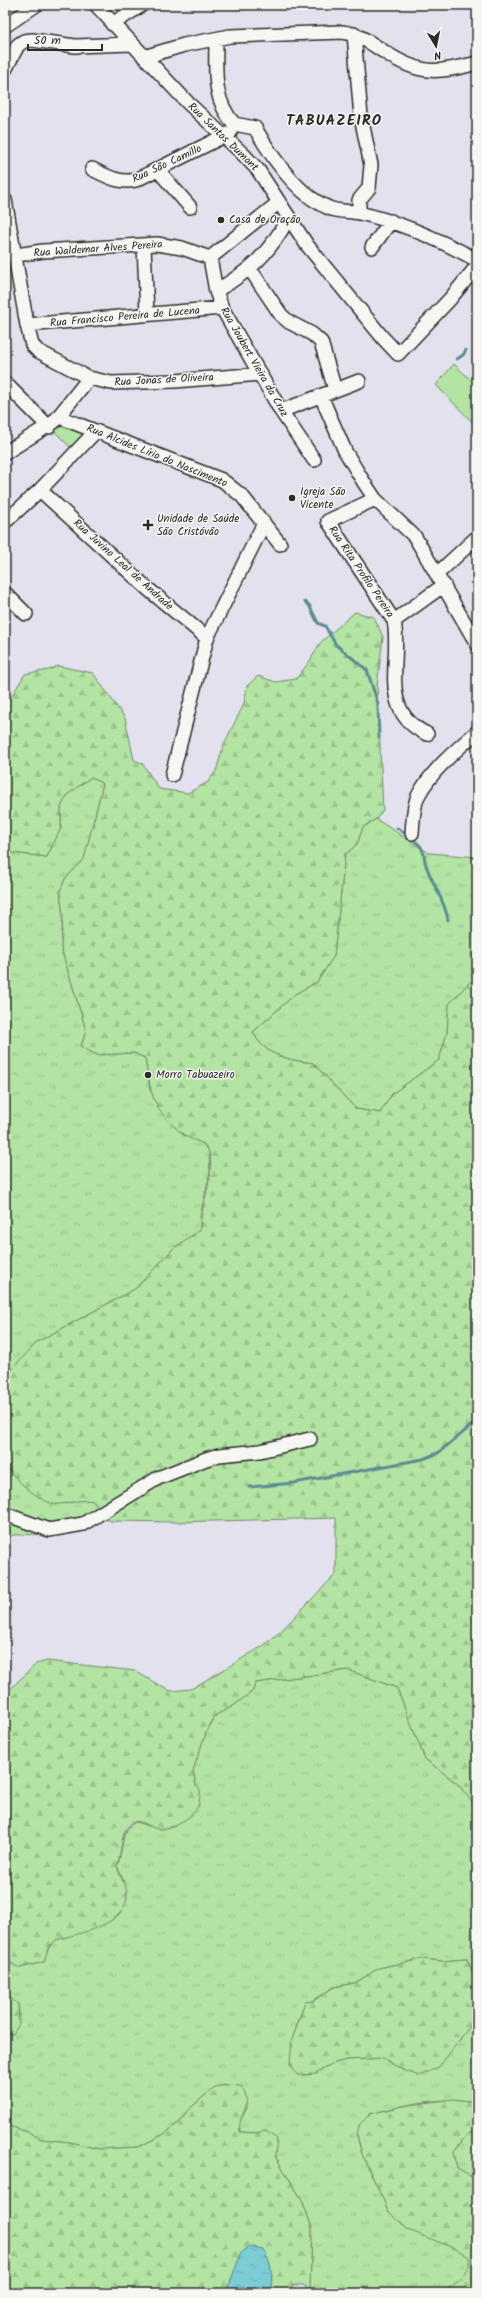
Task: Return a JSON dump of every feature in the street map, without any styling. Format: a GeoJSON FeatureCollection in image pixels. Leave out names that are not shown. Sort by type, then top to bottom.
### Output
{"type":"FeatureCollection","features":[{"type":"Feature","properties":{"kind":"street"},"geometry":{"type":"LineString","coordinates":[[9,23],[36,5]]}},
{"type":"Feature","properties":{"kind":"street","name":"Rua Santos Dumont"},"geometry":{"type":"LineString","coordinates":[[96,5],[112,24],[188,103],[258,170],[288,219],[329,274],[398,354],[450,299],[477,266]]}},
{"type":"Feature","properties":{"kind":"street"},"geometry":{"type":"LineString","coordinates":[[112,24],[142,5]]}},
{"type":"Feature","properties":{"kind":"street"},"geometry":{"type":"LineString","coordinates":[[144,56],[184,45],[254,34],[354,34],[402,64],[423,71],[453,69],[477,63]]}},
{"type":"Feature","properties":{"kind":"street"},"geometry":{"type":"LineString","coordinates":[[354,34],[361,117],[370,165],[369,188],[359,200],[360,213]]}},
{"type":"Feature","properties":{"kind":"street"},"geometry":{"type":"LineString","coordinates":[[216,39],[216,79],[222,108],[238,127],[255,128],[273,159],[303,191],[320,203],[333,209],[360,213],[391,221],[447,244],[477,260]]}},
{"type":"Feature","properties":{"kind":"street"},"geometry":{"type":"LineString","coordinates":[[5,70],[18,45],[24,40],[75,46],[132,44]]}},
{"type":"Feature","properties":{"kind":"street","name":"Rua São Camillo"},"geometry":{"type":"LineString","coordinates":[[92,169],[117,181],[126,182],[136,180],[225,137],[238,127]]}},
{"type":"Feature","properties":{"kind":"street"},"geometry":{"type":"LineString","coordinates":[[210,258],[275,198],[273,159]]}},
{"type":"Feature","properties":{"kind":"street"},"geometry":{"type":"LineString","coordinates":[[157,169],[190,207]]}},
{"type":"Feature","properties":{"kind":"street","name":"Rua Jonas de Oliveira"},"geometry":{"type":"LineString","coordinates":[[5,200],[9,243],[16,256],[27,325],[32,345],[38,351],[89,378],[111,383],[132,384],[261,374]]}},
{"type":"Feature","properties":{"kind":"street"},"geometry":{"type":"LineString","coordinates":[[216,291],[250,269],[271,247],[288,219]]}},
{"type":"Feature","properties":{"kind":"street"},"geometry":{"type":"LineString","coordinates":[[372,247],[391,221]]}},
{"type":"Feature","properties":{"kind":"street","name":"Rua Waldemar Alves Pereira"},"geometry":{"type":"LineString","coordinates":[[16,256],[50,251],[167,245],[210,258]]}},
{"type":"Feature","properties":{"kind":"street"},"geometry":{"type":"LineString","coordinates":[[144,246],[147,313]]}},
{"type":"Feature","properties":{"kind":"street","name":"Rua Joubert Vieira da Cruz"},"geometry":{"type":"LineString","coordinates":[[210,258],[216,291],[222,308],[281,411],[314,460]]}},
{"type":"Feature","properties":{"kind":"street"},"geometry":{"type":"LineString","coordinates":[[250,269],[281,315],[289,322],[312,334],[322,342],[335,390]]}},
{"type":"Feature","properties":{"kind":"street","name":"Rua Francisco Pereira de Lucena"},"geometry":{"type":"LineString","coordinates":[[27,325],[147,313],[222,308]]}},
{"type":"Feature","properties":{"kind":"street"},"geometry":{"type":"LineString","coordinates":[[5,453],[49,427],[59,417],[89,378]]}},
{"type":"Feature","properties":{"kind":"street"},"geometry":{"type":"LineString","coordinates":[[281,411],[359,381]]}},
{"type":"Feature","properties":{"kind":"street"},"geometry":{"type":"LineString","coordinates":[[5,383],[49,427]]}},
{"type":"Feature","properties":{"kind":"street"},"geometry":{"type":"LineString","coordinates":[[321,396],[345,451],[375,499],[416,538],[440,580],[472,625],[477,644]]}},
{"type":"Feature","properties":{"kind":"street","name":"Rua Alcides Lírio do Nascimento"},"geometry":{"type":"LineString","coordinates":[[59,417],[222,480],[242,496],[280,544]]}},
{"type":"Feature","properties":{"kind":"street"},"geometry":{"type":"LineString","coordinates":[[5,522],[40,490],[96,431]]}},
{"type":"Feature","properties":{"kind":"street","name":"Rua Juvino Leal de Andrade"},"geometry":{"type":"LineString","coordinates":[[40,490],[148,590],[207,638]]}},
{"type":"Feature","properties":{"kind":"street","name":"Rua Rita Profilo Pereira"},"geometry":{"type":"LineString","coordinates":[[375,499],[328,521],[394,621],[396,639],[393,674],[396,697],[404,714],[414,726],[427,734]]}},
{"type":"Feature","properties":{"kind":"street"},"geometry":{"type":"LineString","coordinates":[[172,774],[207,638],[264,523]]}},
{"type":"Feature","properties":{"kind":"street"},"geometry":{"type":"LineString","coordinates":[[394,621],[440,580],[477,537]]}},
{"type":"Feature","properties":{"kind":"street"},"geometry":{"type":"LineString","coordinates":[[5,593],[26,614]]}},
{"type":"Feature","properties":{"kind":"street"},"geometry":{"type":"LineString","coordinates":[[412,833],[415,805],[424,786],[450,756],[477,732]]}},
{"type":"Feature","properties":{"kind":"street"},"geometry":{"type":"LineString","coordinates":[[5,1514],[42,1529],[83,1524],[158,1478],[206,1459],[219,1455],[260,1451],[310,1439]]}},
{"type":"Feature","properties":{"kind":"green space"},"geometry":{"type":"Polygon","coordinates":[[[454,364],[477,386],[477,423],[475,425],[436,385],[454,364]]]}},
{"type":"Feature","properties":{"kind":"green space"},"geometry":{"type":"Polygon","coordinates":[[[61,421],[84,433],[72,449],[53,430],[61,421]]]}},
{"type":"Feature","properties":{"kind":"green space"},"geometry":{"type":"Polygon","coordinates":[[[355,612],[374,617],[383,637],[377,686],[383,810],[376,819],[363,827],[357,844],[345,855],[334,956],[317,982],[295,994],[253,1032],[258,1040],[270,1052],[286,1058],[313,1063],[356,1109],[380,1113],[392,1094],[439,1060],[447,1033],[449,1004],[469,983],[477,979],[477,1808],[458,1784],[425,1759],[397,1688],[348,1670],[255,1683],[253,1691],[233,1706],[216,1715],[207,1730],[193,1770],[196,1786],[200,1789],[200,1797],[196,1810],[189,1817],[175,1825],[165,1828],[157,1829],[141,1822],[133,1822],[126,1829],[117,1866],[127,1892],[126,1903],[120,1912],[112,1920],[101,1926],[56,1940],[49,1947],[44,1962],[19,1968],[5,1959],[5,1694],[36,1664],[47,1661],[135,1671],[171,1691],[191,1689],[263,1646],[281,1631],[336,1574],[336,1518],[173,1522],[111,1521],[106,1519],[94,1501],[83,1500],[65,1504],[55,1504],[42,1499],[18,1480],[7,1467],[5,1461],[5,1377],[37,1342],[135,1289],[174,1248],[200,1230],[202,1211],[211,1170],[211,1161],[207,1148],[202,1143],[183,1134],[165,1117],[159,1109],[151,1092],[145,1058],[134,1053],[97,1055],[81,1047],[86,1030],[61,948],[63,916],[60,891],[65,879],[84,859],[103,784],[91,777],[67,795],[61,807],[61,828],[47,857],[12,853],[5,859],[5,707],[25,674],[49,670],[58,666],[93,673],[125,718],[134,760],[142,763],[159,789],[188,793],[208,782],[216,771],[224,744],[244,704],[247,686],[258,676],[276,682],[296,679],[310,661],[320,643],[355,612]]]}},
{"type":"Feature","properties":{"kind":"green space"},"geometry":{"type":"Polygon","coordinates":[[[91,777],[103,784],[84,860],[65,879],[60,891],[63,916],[61,948],[86,1030],[81,1047],[97,1055],[134,1053],[145,1058],[150,1090],[182,1134],[202,1143],[209,1151],[210,1172],[200,1216],[200,1230],[174,1248],[135,1289],[37,1342],[5,1377],[5,859],[12,853],[47,857],[61,828],[61,807],[67,795],[91,777]]]}},
{"type":"Feature","properties":{"kind":"green space"},"geometry":{"type":"Polygon","coordinates":[[[376,819],[429,853],[477,857],[477,979],[469,983],[449,1004],[447,1033],[439,1060],[392,1094],[380,1113],[356,1109],[313,1063],[286,1058],[270,1052],[258,1040],[253,1032],[295,994],[317,982],[334,956],[345,855],[357,844],[363,827],[376,819]]]}},
{"type":"Feature","properties":{"kind":"green space"},"geometry":{"type":"Polygon","coordinates":[[[5,1461],[8,1468],[14,1475],[42,1498],[54,1503],[71,1503],[83,1500],[94,1501],[106,1519],[102,1516],[46,1534],[13,1535],[5,1539],[5,1461]]]}},
{"type":"Feature","properties":{"kind":"green space"},"geometry":{"type":"Polygon","coordinates":[[[348,1670],[397,1688],[425,1759],[458,1784],[477,1808],[477,2005],[477,2105],[475,2102],[461,2100],[422,2102],[370,2114],[357,2135],[362,2154],[389,2212],[469,2256],[470,2266],[465,2277],[442,2293],[315,2293],[310,2289],[312,2228],[302,2200],[275,2156],[266,2131],[256,2133],[240,2132],[239,2123],[247,2108],[215,2087],[187,2111],[182,2120],[163,2135],[138,2147],[99,2149],[69,2142],[41,2139],[28,2132],[5,2125],[5,2033],[13,2033],[18,2023],[19,2012],[18,2004],[5,1994],[5,1959],[19,1968],[44,1962],[49,1947],[56,1940],[98,1927],[124,1882],[117,1866],[124,1835],[127,1830],[136,1822],[160,1829],[196,1786],[193,1770],[202,1741],[216,1715],[233,1706],[253,1691],[255,1683],[348,1670]],[[422,1959],[379,1968],[355,1983],[334,1987],[313,2001],[305,2003],[292,2040],[316,2074],[331,2064],[346,2060],[383,2058],[403,2070],[449,2052],[461,2038],[477,2005],[475,1978],[467,1959],[441,1961],[422,1959]]]}},
{"type":"Feature","properties":{"kind":"green space"},"geometry":{"type":"Polygon","coordinates":[[[422,1959],[441,1961],[467,1959],[475,1978],[477,2005],[470,2026],[439,2067],[419,2076],[403,2070],[383,2058],[346,2060],[331,2064],[316,2074],[298,2075],[290,2064],[292,2040],[305,2002],[313,2001],[334,1987],[355,1983],[379,1968],[422,1959]]]}},
{"type":"Feature","properties":{"kind":"green space"},"geometry":{"type":"Polygon","coordinates":[[[6,1994],[18,2004],[19,2024],[13,2034],[5,2033],[6,1994]]]}},
{"type":"Feature","properties":{"kind":"green space"},"geometry":{"type":"Polygon","coordinates":[[[227,2085],[241,2086],[245,2094],[246,2105],[241,2120],[240,2132],[256,2133],[266,2131],[277,2139],[275,2156],[302,2200],[312,2228],[310,2289],[303,2285],[294,2285],[289,2293],[271,2293],[272,2274],[256,2247],[248,2247],[241,2254],[226,2293],[5,2293],[5,2125],[28,2132],[41,2139],[69,2142],[99,2149],[138,2147],[163,2135],[182,2120],[187,2111],[215,2087],[227,2085]]]}},
{"type":"Feature","properties":{"kind":"green space"},"geometry":{"type":"Polygon","coordinates":[[[453,2099],[475,2102],[477,2105],[477,2128],[466,2136],[454,2151],[457,2169],[477,2180],[477,2293],[442,2293],[462,2278],[468,2270],[469,2257],[456,2249],[406,2229],[389,2212],[362,2154],[357,2135],[359,2125],[370,2114],[403,2106],[453,2099]]]}},
{"type":"Feature","properties":{"kind":"green space"},"geometry":{"type":"Polygon","coordinates":[[[477,2128],[477,2180],[457,2169],[454,2151],[466,2136],[477,2128]]]}},
{"type":"Feature","properties":{"kind":"water"},"geometry":{"type":"Polygon","coordinates":[[[248,2247],[263,2250],[269,2261],[272,2281],[271,2293],[226,2293],[241,2253],[248,2247]]]}},
{"type":"Feature","properties":{"kind":"waterway"},"geometry":{"type":"LineString","coordinates":[[457,359],[463,355],[466,350]]}},
{"type":"Feature","properties":{"kind":"waterway"},"geometry":{"type":"LineString","coordinates":[[305,602],[309,605],[318,623],[325,626],[336,645],[367,670],[378,704],[379,738]]}},
{"type":"Feature","properties":{"kind":"waterway"},"geometry":{"type":"LineString","coordinates":[[397,828],[419,844],[422,849],[425,863],[444,906],[448,920]]}},
{"type":"Feature","properties":{"kind":"waterway"},"geometry":{"type":"LineString","coordinates":[[249,1487],[294,1483],[423,1459],[438,1453],[477,1421]]}},
{"type":"Feature","properties":{"kind":"place","name":"Casa de Oração"},"geometry":{"type":"Point","coordinates":[221,220]}},
{"type":"Feature","properties":{"kind":"place","name":"Igreja São Vicente"},"geometry":{"type":"Point","coordinates":[292,498]}},
{"type":"Feature","properties":{"kind":"place","name":"Unidade de Saúde São Cristóvão"},"geometry":{"type":"Point","coordinates":[148,525]}},
{"type":"Feature","properties":{"kind":"place","name":"Morro Tabuazeiro"},"geometry":{"type":"Point","coordinates":[148,1075]}},
{"type":"Feature","properties":{"kind":"district","name":"TABUAZEIRO"},"geometry":{"type":"Point","coordinates":[334,121]}}]}
